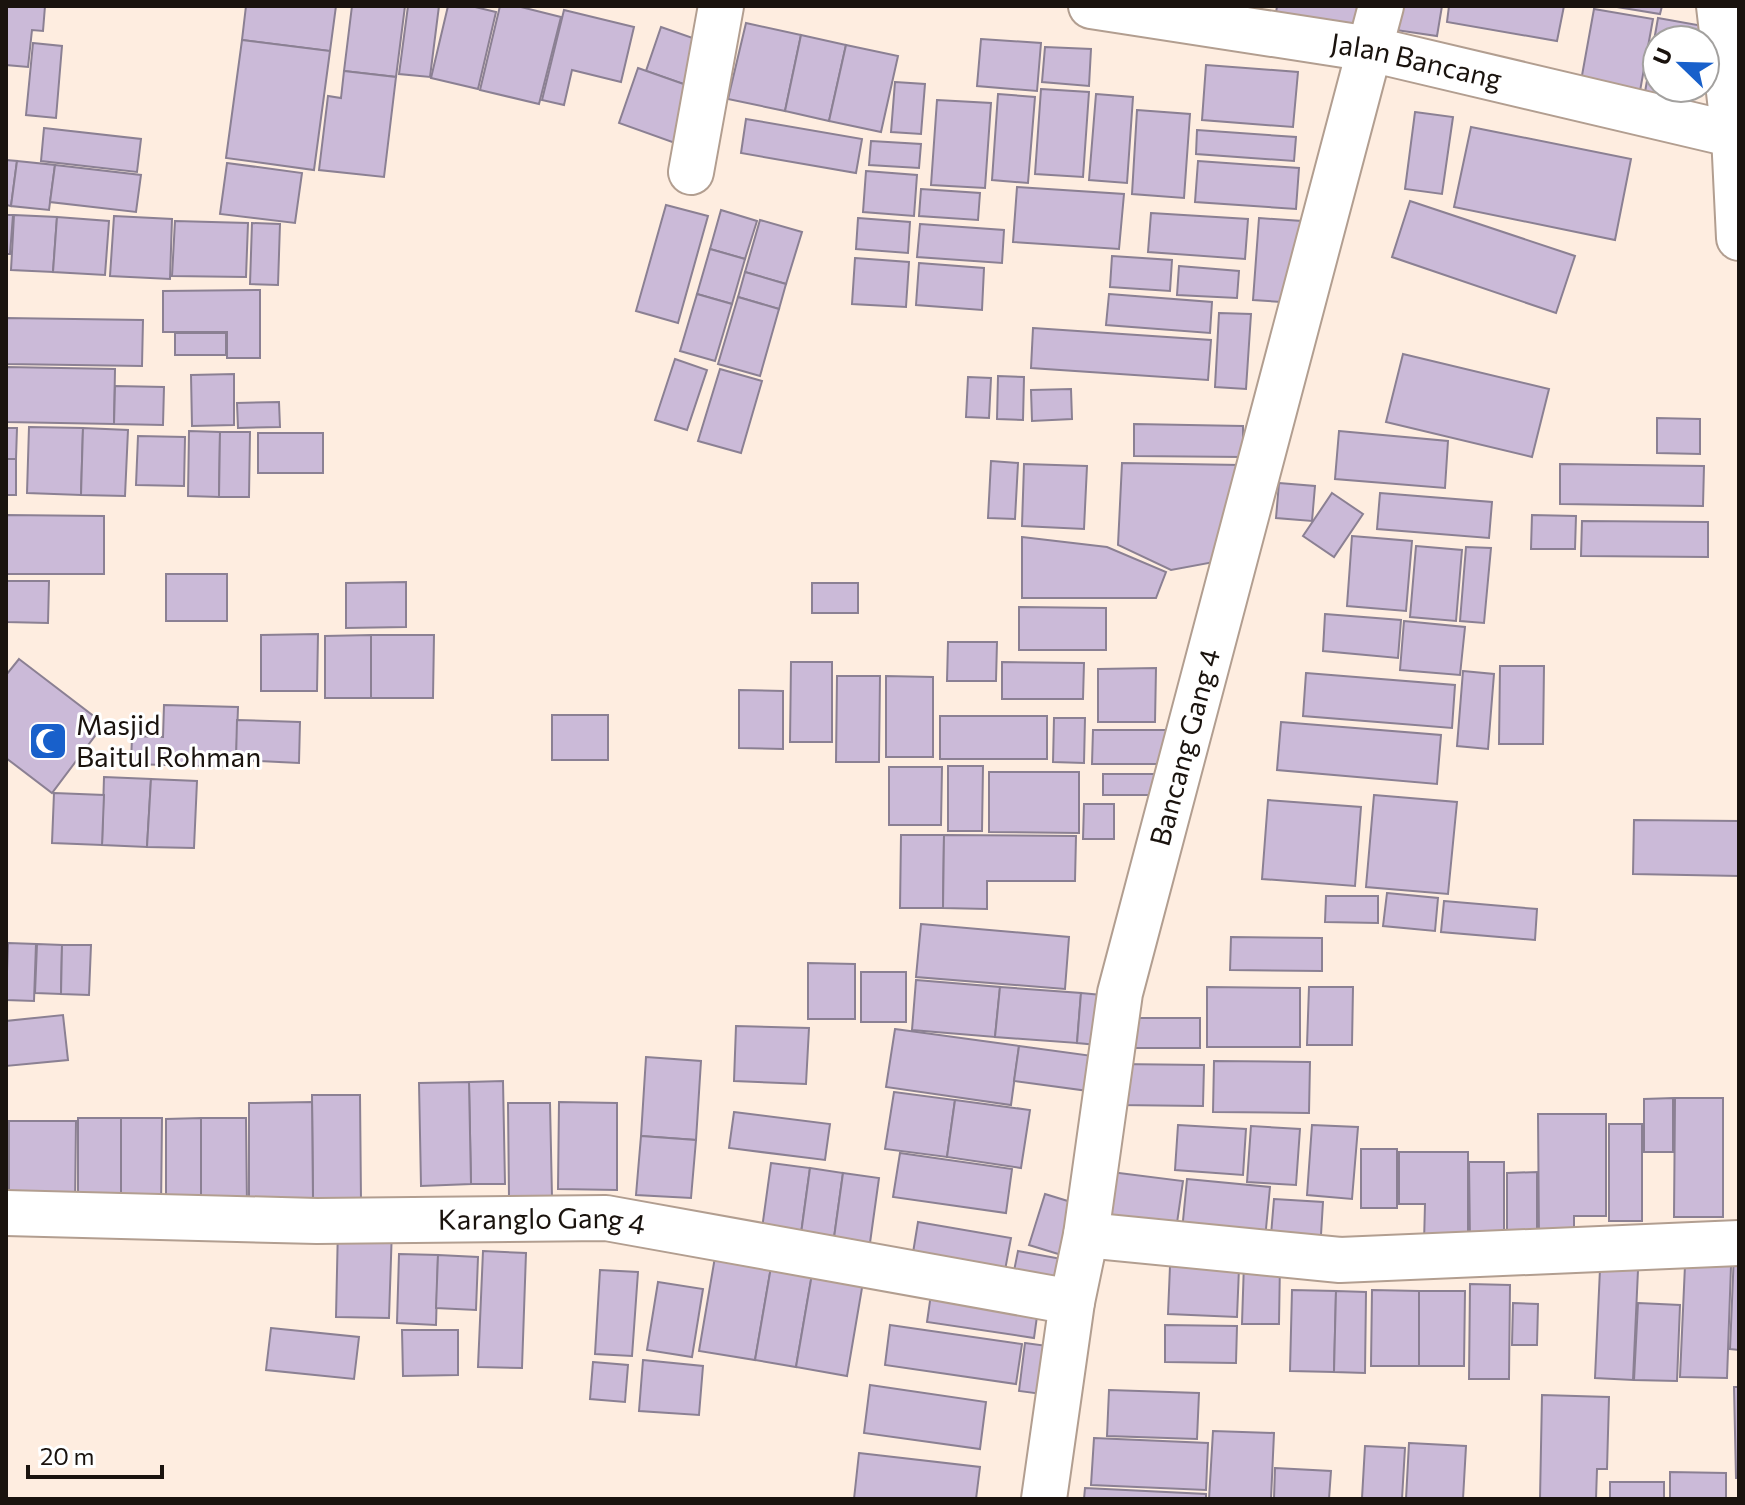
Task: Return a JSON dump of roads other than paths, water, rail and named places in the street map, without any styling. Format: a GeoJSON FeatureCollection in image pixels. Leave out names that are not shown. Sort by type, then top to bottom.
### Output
{"type":"FeatureCollection","features":[{"type":"Feature","properties":{"kind":"street"},"geometry":{"type":"LineString","coordinates":[[691,172],[721,6]]}},
{"type":"Feature","properties":{"kind":"street","name":"Jalan Bancang"},"geometry":{"type":"LineString","coordinates":[[1091,6],[1370,49],[1737,136]]}},
{"type":"Feature","properties":{"kind":"street","name":"Bancang Gang 4"},"geometry":{"type":"LineString","coordinates":[[1044,1499],[1120,993],[1381,6]]}},
{"type":"Feature","properties":{"kind":"street"},"geometry":{"type":"LineString","coordinates":[[1719,6],[1737,136],[1739,238]]}},
{"type":"Feature","properties":{"kind":"street","name":"Karanglo Gang 4"},"geometry":{"type":"LineString","coordinates":[[6,1213],[317,1221],[606,1218],[1072,1302]]}},
{"type":"Feature","properties":{"kind":"street"},"geometry":{"type":"LineString","coordinates":[[1086,1235],[1340,1260],[1739,1243]]}},
{"type":"Feature","properties":{"kind":"place","name":"Masjid Baitul Rohman"},"geometry":{"type":"Point","coordinates":[48,741]}}]}
